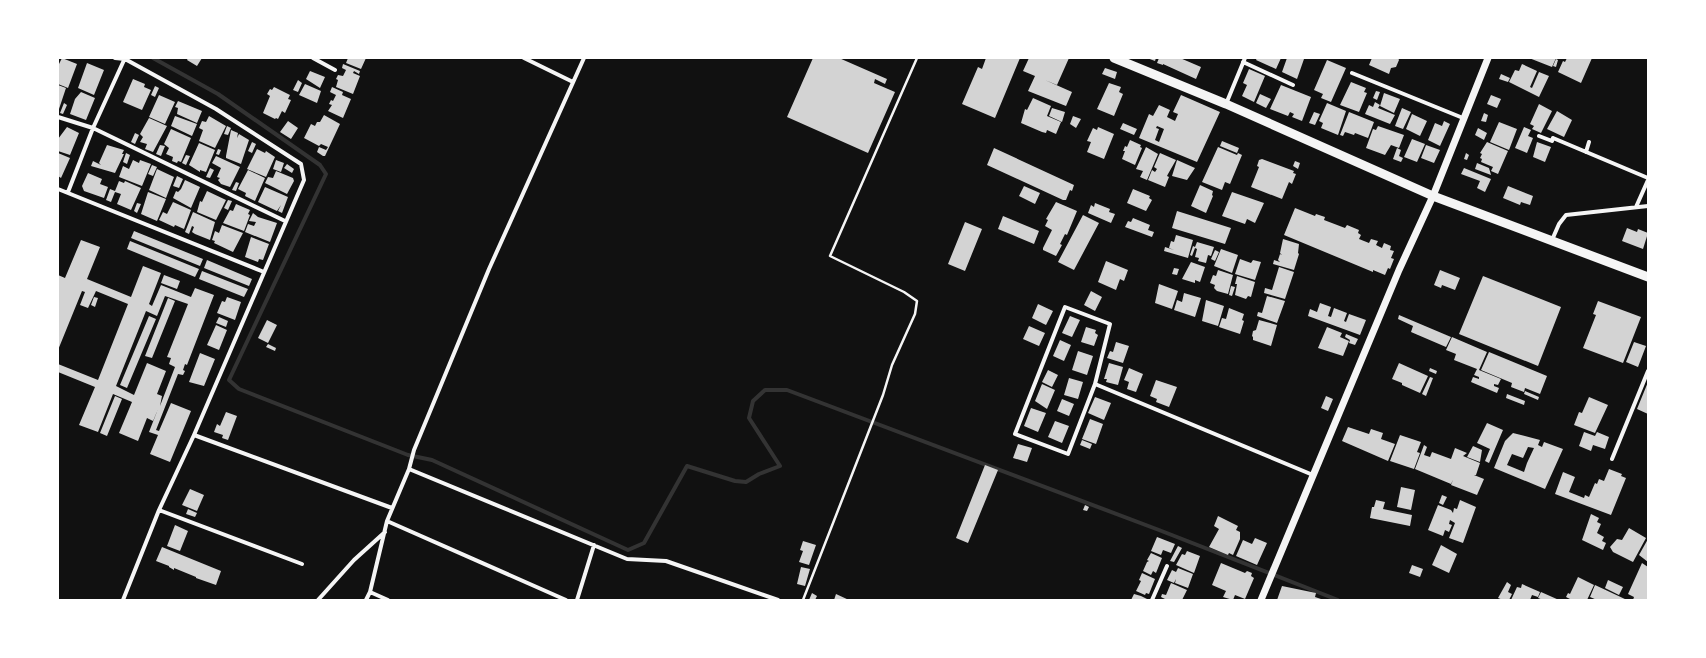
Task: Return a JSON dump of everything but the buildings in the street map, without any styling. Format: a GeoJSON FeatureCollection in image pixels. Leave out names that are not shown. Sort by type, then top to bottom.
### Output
{"type":"FeatureCollection","features":[{"type":"Feature","properties":{"kind":"main road"},"geometry":{"type":"LineString","coordinates":[[1114,58],[1226,104],[1433,196],[1648,277]]}},
{"type":"Feature","properties":{"kind":"street"},"geometry":{"type":"LineString","coordinates":[[115,58],[125,59],[216,109],[301,164],[304,180],[194,435],[159,510],[123,600]]}},
{"type":"Feature","properties":{"kind":"street"},"geometry":{"type":"LineString","coordinates":[[313,58],[335,70]]}},
{"type":"Feature","properties":{"kind":"street"},"geometry":{"type":"LineString","coordinates":[[524,58],[573,82]]}},
{"type":"Feature","properties":{"kind":"street"},"geometry":{"type":"LineString","coordinates":[[366,600],[370,592],[387,521],[409,469],[414,450],[489,269],[584,58]]}},
{"type":"Feature","properties":{"kind":"street"},"geometry":{"type":"LineString","coordinates":[[1261,600],[1400,270],[1433,196],[1488,58]]}},
{"type":"Feature","properties":{"kind":"street"},"geometry":{"type":"LineString","coordinates":[[68,192],[93,128],[125,59]]}},
{"type":"Feature","properties":{"kind":"street"},"geometry":{"type":"LineString","coordinates":[[1226,104],[1244,60],[1293,85]]}},
{"type":"Feature","properties":{"kind":"street"},"geometry":{"type":"LineString","coordinates":[[1352,73],[1463,118]]}},
{"type":"Feature","properties":{"kind":"street"},"geometry":{"type":"LineString","coordinates":[[58,117],[93,128],[285,222]]}},
{"type":"Feature","properties":{"kind":"street"},"geometry":{"type":"LineString","coordinates":[[1539,136],[1552,141],[1553,138],[1648,179],[1636,207]]}},
{"type":"Feature","properties":{"kind":"street"},"geometry":{"type":"LineString","coordinates":[[1586,152],[1590,142]]}},
{"type":"Feature","properties":{"kind":"street"},"geometry":{"type":"LineString","coordinates":[[58,189],[264,272]]}},
{"type":"Feature","properties":{"kind":"street"},"geometry":{"type":"LineString","coordinates":[[1552,241],[1558,224],[1566,215],[1648,206]]}},
{"type":"Feature","properties":{"kind":"street"},"geometry":{"type":"LineString","coordinates":[[1065,307],[1110,324],[1095,384],[1068,454],[1015,434],[1065,307]]}},
{"type":"Feature","properties":{"kind":"street"},"geometry":{"type":"LineString","coordinates":[[1612,459],[1648,371]]}},
{"type":"Feature","properties":{"kind":"street"},"geometry":{"type":"LineString","coordinates":[[1095,384],[1313,475]]}},
{"type":"Feature","properties":{"kind":"street"},"geometry":{"type":"LineString","coordinates":[[194,435],[392,508]]}},
{"type":"Feature","properties":{"kind":"street"},"geometry":{"type":"LineString","coordinates":[[409,469],[627,559],[666,561],[778,600]]}},
{"type":"Feature","properties":{"kind":"street"},"geometry":{"type":"LineString","coordinates":[[159,510],[302,564]]}},
{"type":"Feature","properties":{"kind":"street"},"geometry":{"type":"LineString","coordinates":[[387,521],[566,600]]}},
{"type":"Feature","properties":{"kind":"street"},"geometry":{"type":"LineString","coordinates":[[318,600],[354,560],[385,532]]}},
{"type":"Feature","properties":{"kind":"street"},"geometry":{"type":"LineString","coordinates":[[577,600],[594,545]]}},
{"type":"Feature","properties":{"kind":"street"},"geometry":{"type":"LineString","coordinates":[[1152,600],[1167,566]]}},
{"type":"Feature","properties":{"kind":"street"},"geometry":{"type":"LineString","coordinates":[[370,592],[388,600]]}},
{"type":"Feature","properties":{"kind":"path"},"geometry":{"type":"LineString","coordinates":[[803,600],[883,395],[892,365],[915,314],[917,301],[904,292],[830,256],[917,58]]}},
{"type":"Feature","properties":{"kind":"waterway"},"geometry":{"type":"LineString","coordinates":[[153,58],[218,94],[320,165],[326,174],[229,380],[239,389],[408,455],[432,460],[628,550],[644,543],[687,466],[735,481],[746,482],[759,474],[780,466],[749,418],[753,401],[765,390],[787,390],[1159,530],[1338,600]]}}]}
